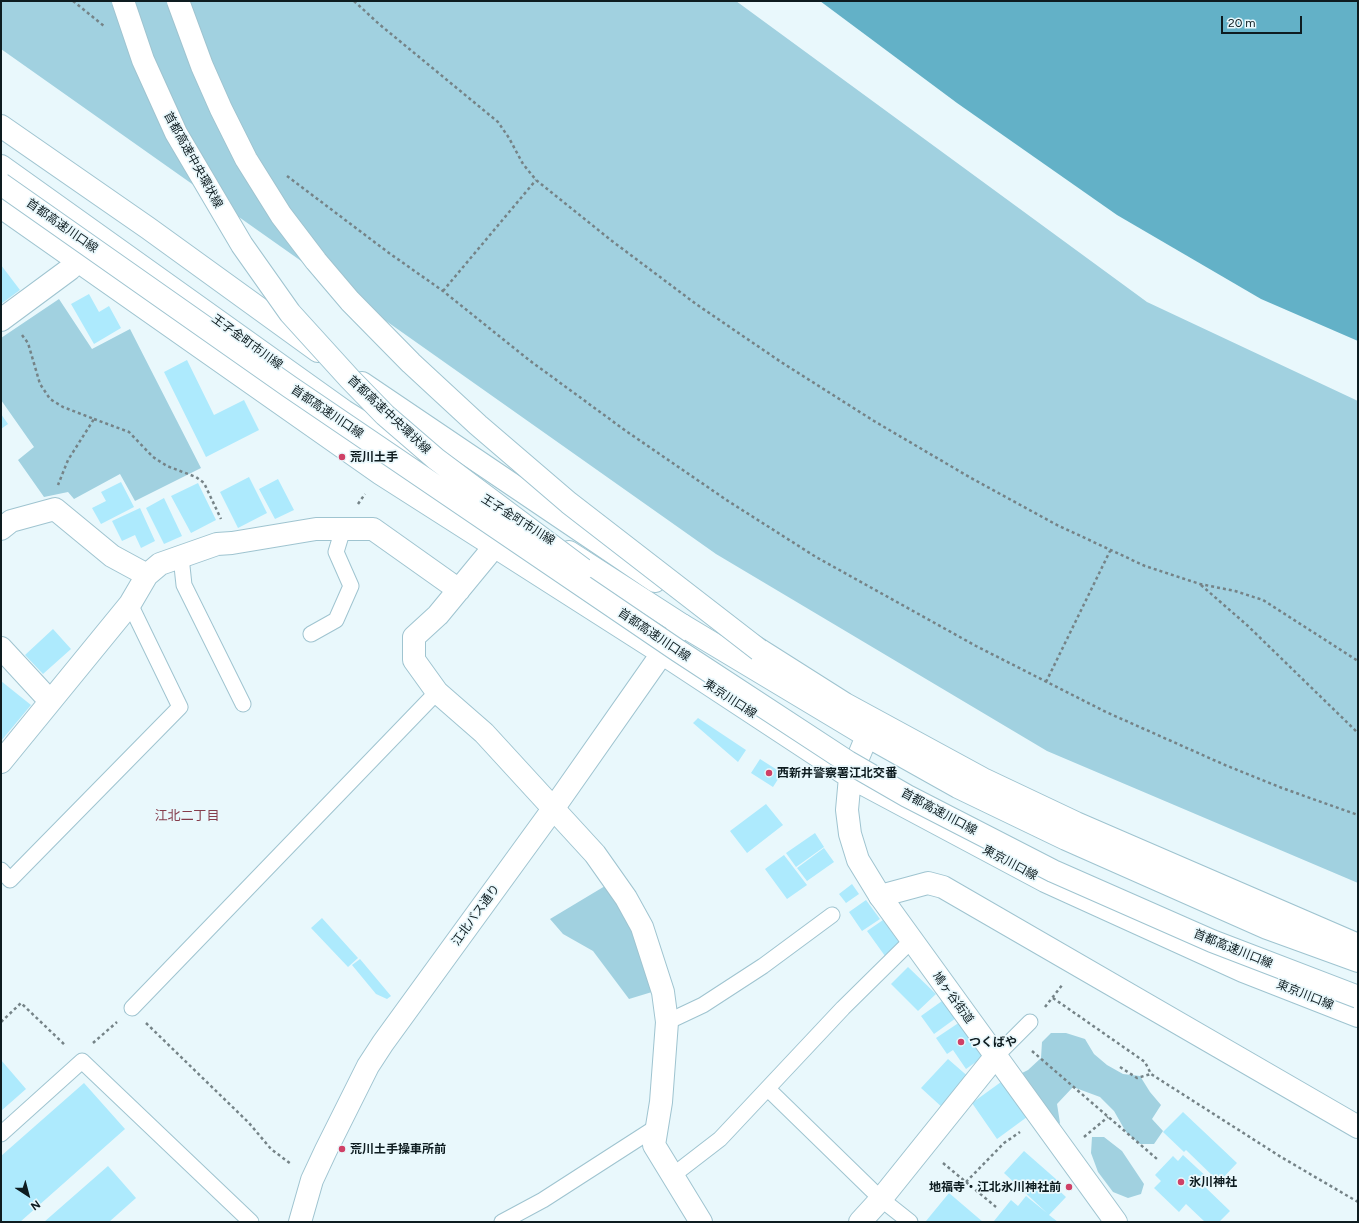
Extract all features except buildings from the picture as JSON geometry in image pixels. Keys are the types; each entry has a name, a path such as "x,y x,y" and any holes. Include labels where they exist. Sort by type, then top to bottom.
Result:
{"main road":[{"name":"首都高速中央環状線","path":"123,1 143,60 155,89 176,133 203,182 264,278 319,346 385,415 436,459 782,720"},
{"path":"178,1 202,66 221,109 246,159 281,215 316,261 350,301 422,373 478,425 569,503 759,650"},
{"path":"1,126 148,228 383,398 759,650 845,704 983,778 1076,823 1358,945"},
{"name":"王子金町市川線","path":"1,166 344,412 682,625"},
{"name":"首都高速川口線","path":"1,184 296,391 782,720 848,762 907,796 1053,871 1212,941 1358,997"},
{"path":"1,207 381,474 663,654"},
{"path":"5,317 70,269 84,226"},
{"path":"1,529 11,521 55,510 112,556 146,575"},
{"path":"1,762 130,604 146,575 160,564 216,544 232,543 316,529 373,529 460,590"},
{"path":"494,547 438,615 414,637 414,660 437,692 484,732 595,854 626,898 642,927 663,992 667,1022 658,1126 654,1146 700,1222"},
{"path":"682,625 867,736 958,787 1066,839 1268,928 1358,961"},
{"name":"江北バス通り","path":"300,1222 312,1180 368,1066 383,1043 553,809 682,625"},
{"path":"1,648 50,701"},
{"name":"東京川口線","path":"663,654 850,777 1045,881 1243,971 1358,1016"},
{"name":"鳩ヶ谷街道","path":"867,736 850,777 847,810 850,834 858,860 880,896 995,1057 1116,1222"},
{"path":"880,896 928,882 944,887 1358,1127"},
{"path":"860,1222 881,1200 995,1057"}],"lane":[{"path":"310,634 336,620 351,586 336,552 343,529"},
{"path":"182,557 184,585 243,704"},
{"path":"1,870 10,880 180,707 130,604"},
{"path":"132,1008 437,692"},
{"path":"667,1022 702,1005 763,966 832,915"},
{"path":"672,1176 720,1139 843,1008 912,940"},
{"path":"995,1057 1030,1022"},
{"path":"1,1134 82,1061 251,1222"},
{"path":"768,1089 881,1200 910,1222"},
{"path":"502,1222 544,1200 658,1126"}],"path":[{"path":"73,1 110,31"},
{"path":"354,1 379,24 498,122 509,138 523,164 536,180 612,241 696,304 825,391 971,478 1110,551 1145,566 1200,584 1235,591 1263,600 1358,660"},
{"path":"284,173 389,253 443,291 529,360 644,444 728,501 816,557 908,610 1106,712 1218,762 1282,788 1358,816"},
{"path":"443,291 536,180"},
{"path":"5,317 28,343 40,384 50,399 63,407 129,432 153,457 167,466 196,477 204,483 232,543"},
{"path":"55,510 59,481 68,460 94,419"},
{"path":"1046,682 1110,551"},
{"path":"1200,584 1248,626 1358,733"},
{"path":"1030,1022 1053,998 1076,964"},
{"path":"1053,998 1145,1062 1151,1074 1281,1157 1358,1202"},
{"path":"1,1022 21,1003 82,1061 86,1049 132,1008 162,1040 249,1123 271,1149 312,1180"},
{"path":"1028,1048 1157,1159"},
{"path":"1120,1067 1137,1078 1151,1074"},
{"path":"1082,1139 1108,1117"},
{"path":"966,1182 1004,1143 1025,1128"},
{"path":"940,1160 996,1208"}],"shaded area":[{"path":"1,1 736,1 1147,302 1358,401 1358,883 1047,751 716,554 1,49"},
{"path":"820,1 1358,1 1358,341 1261,299 1117,215 957,103"},
{"path":"59,299 92,349 130,329 201,468 135,501 120,474 74,499 68,492 44,497 18,460 34,447 1,400 1,338"},
{"path":"605,886 630,924 652,992 629,999 593,951 563,934 550,919"},
{"path":"1051,1033 1066,1033 1085,1039 1094,1054 1107,1065 1123,1074 1140,1076 1150,1092 1161,1105 1152,1119 1163,1131 1154,1144 1140,1144 1126,1132 1114,1111 1100,1097 1073,1087 1057,1104 1060,1123 1056,1128 1018,1075 1028,1070 1041,1058 1042,1042"},
{"path":"1092,1137 1104,1137 1122,1151 1144,1184 1141,1194 1128,1198 1113,1192 1098,1172 1091,1153"}],"place":[{"name":"荒川土手","path":"342,457"},
{"name":"西新井警察署江北交番","path":"769,773"},
{"name":"つくばや","path":"961,1042"},
{"name":"荒川土手操車所前","path":"342,1149"},
{"name":"氷川神社","path":"1181,1182"},
{"name":"地福寺・江北氷川神社前","path":"1069,1187"}],"district":[{"name":"江北二丁目","path":"187,816"}]}
